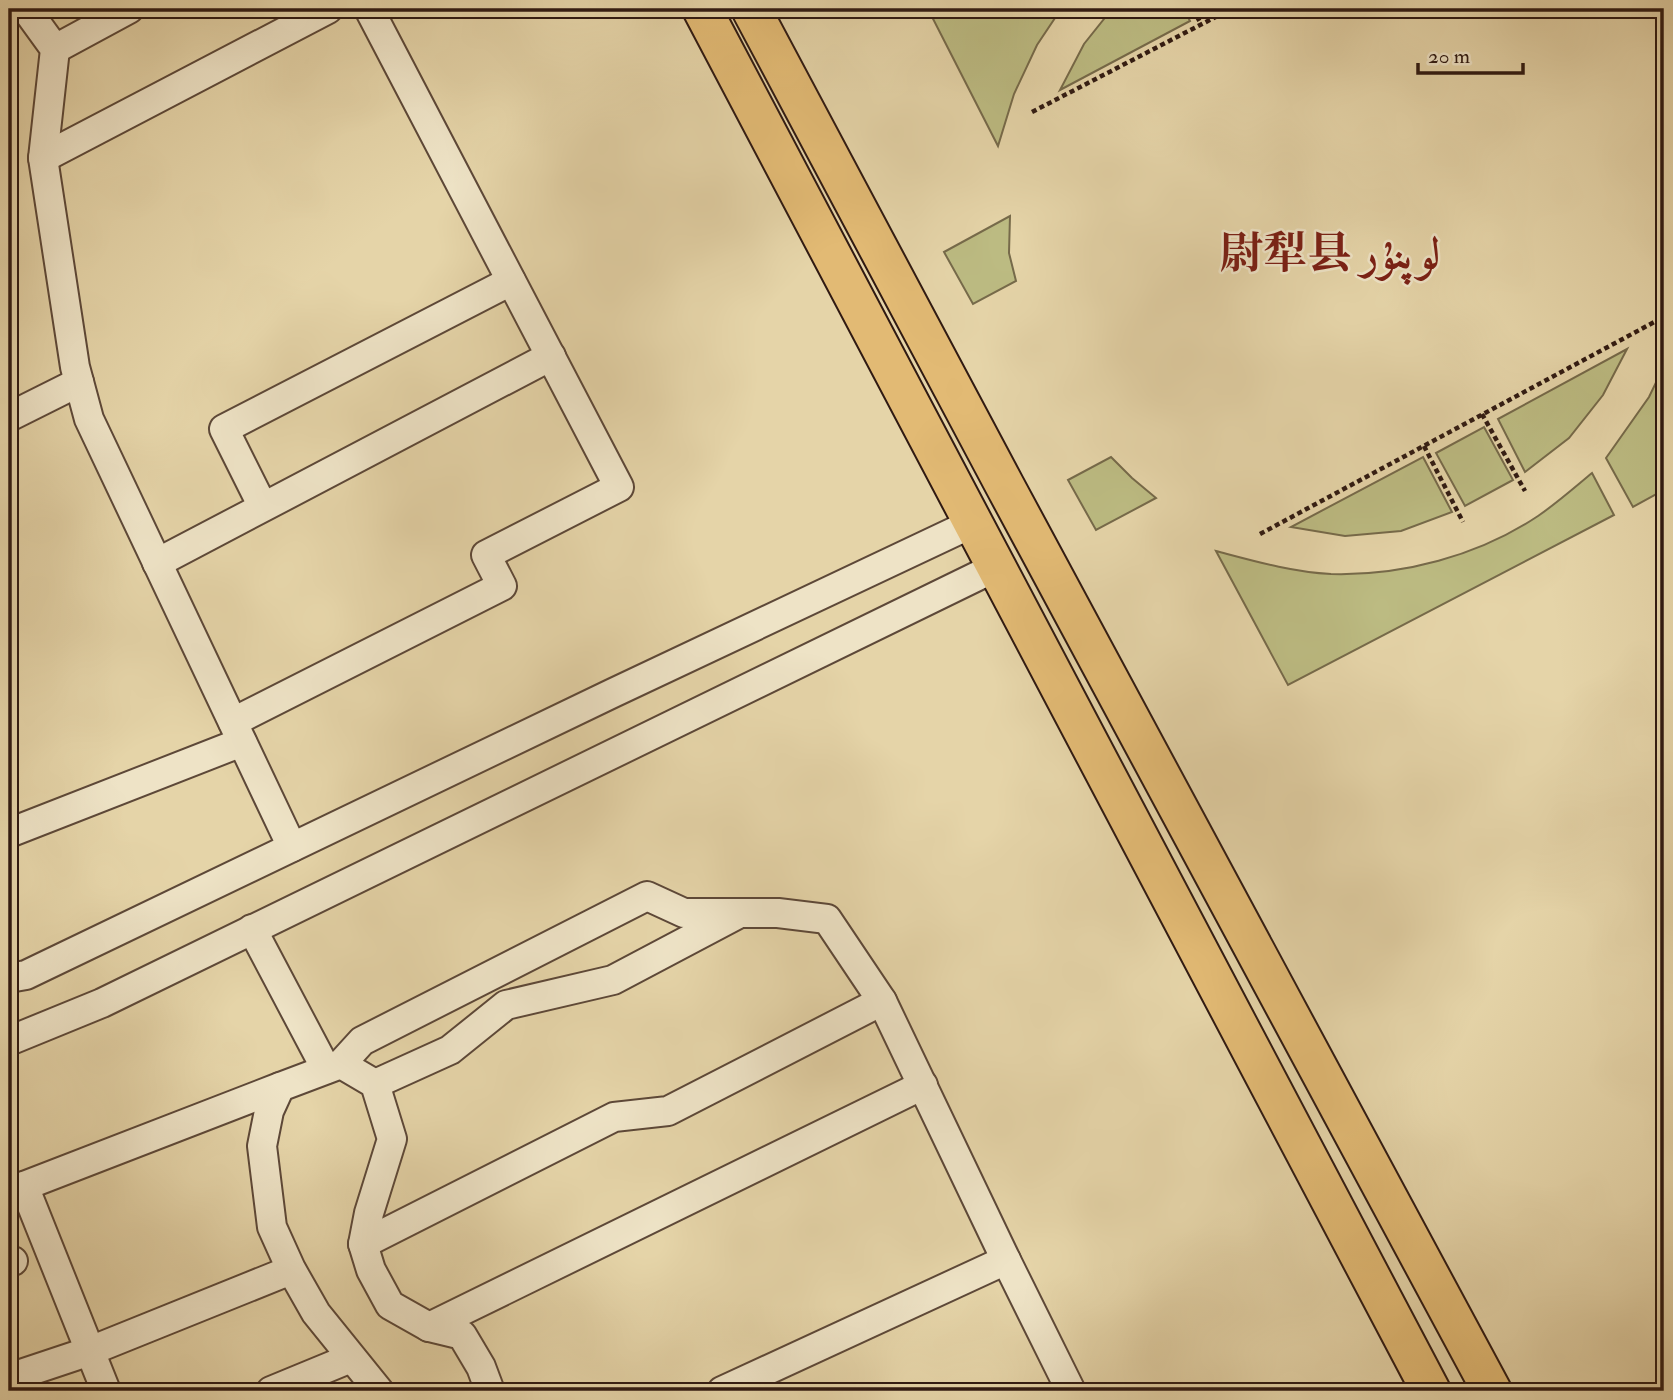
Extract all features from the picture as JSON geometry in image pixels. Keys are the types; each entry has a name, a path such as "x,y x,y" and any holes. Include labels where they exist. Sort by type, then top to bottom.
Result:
{"highway":[{"path":"702,9 1431,1391"},
{"path":"751,9 1492,1391"}],"street":[{"path":"26,9 55,48 43,158 75,367 89,419 292,847"},
{"path":"55,48 129,9"},
{"path":"43,158 328,9"},
{"path":"9,833 237,732 502,586 486,555 619,487 369,9"},
{"path":"260,500 224,429 511,281"},
{"path":"158,564 551,356"},
{"path":"9,417 79,382"},
{"path":"9,978 26,975 973,523"},
{"path":"9,1041 102,1003 996,567"},
{"path":"106,1391 16,1188 333,1066 362,1041 647,896 684,913 778,913 827,919 882,1001 1071,1391"},
{"path":"252,929 333,1066 376,1084 450,1050 506,1004 612,980 741,913"},
{"path":"363,1244 614,1117 668,1111 882,1001"},
{"path":"376,1084 392,1139 369,1213 363,1244 370,1270 390,1305 429,1328 462,1335 481,1367 490,1391"},
{"path":"429,1328 923,1085"},
{"path":"280,1087 269,1111 262,1146 272,1227 291,1270 316,1313 379,1391"},
{"path":"722,1391 1006,1260"},
{"path":"9,1378 90,1351 291,1270"},
{"path":"271,1391 351,1358"}],"path":[{"path":"1193,9 1201,24"},
{"path":"1032,112 1231,9"},
{"path":"1260,534 1658,320"},
{"path":"1482,414 1525,491"},
{"path":"1424,446 1463,523"}],"shaded area":[{"path":"928,9 1061,9 1037,45 1014,94 998,146"},
{"path":"1112,9 1184,9 1190,21 1060,90 1084,44"},
{"path":"1010,216 1009,253 1016,281 973,304 944,252"},
{"path":"1627,349 1603,395 1569,438 1525,472 1498,419"},
{"path":"1664,366 1664,490 1633,507 1606,458 1649,397"},
{"path":"1484,427 1513,480 1465,506 1436,453"},
{"path":"1111,457 1156,498 1096,530 1068,480"},
{"path":"1423,457 1452,512 1401,531 1345,536 1291,527"},
{"path":"1592,473 1614,515 1288,685 1216,551 1273,566 1316,573 1358,574 1412,567 1465,552 1515,530 1545,511"}],"district":[{"name":"尉犁县 لوپنۇر","path":"1330,253"}]}
